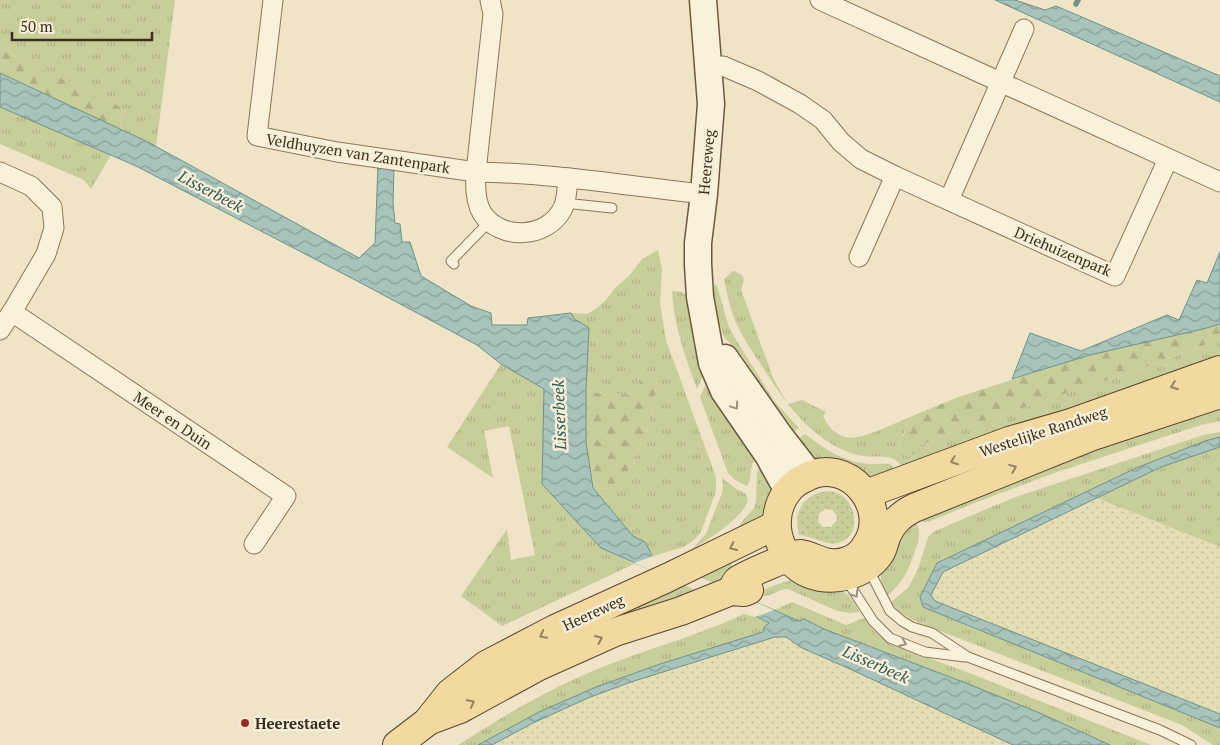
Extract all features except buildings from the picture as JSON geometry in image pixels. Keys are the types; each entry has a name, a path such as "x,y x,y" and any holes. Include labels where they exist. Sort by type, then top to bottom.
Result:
{"main road":[{"name":"Heereweg","path":"706,0 711,104 698,243 700,297 712,364 724,390 768,455 788,491"},
{"name":"Heereweg","path":"705,323 741,382 785,444 810,475"},
{"name":"Westelijke Randweg","path":"866,494 1009,441 1071,424 1220,370"},
{"name":"Westelijke Randweg","path":"858,564 872,562 881,551 892,526 905,512 1090,437 1220,394"},
{"path":"828,472 845,476 860,487 872,506 874,520 870,540 858,564 831,578 818,576 794,563 780,542 776,525 779,507 788,491 810,475 828,472"},
{"name":"Heereweg","path":"397,745 426,722 450,693 486,665 554,629 675,574 776,525"},
{"name":"Heereweg","path":"426,722 460,709 539,666 615,632 722,595 744,592 794,563"}],"street":[{"name":"Veldhuyzen van Zantenpark","path":"273,0 257,136 337,152 476,172 504,172 568,178 704,194"},
{"path":"490,0 493,14 475,188 482,212 490,222 509,232 528,233 544,227 556,218 563,207 568,178"},
{"path":"820,0 1220,182"},
{"path":"949,200 1024,30"},
{"name":"Driehuizenpark","path":"708,66 723,66 758,81 800,104 823,120 841,142 861,159 1115,276 1168,159"},
{"path":"0,172 31,186 52,207 54,228 46,254 0,330"},
{"path":"859,257 895,176"},
{"name":"Meer en Duin","path":"12,312 286,496 254,544"}],"lane":[{"path":"564,203 612,208"},
{"path":"454,264 451,261 490,222"},
{"path":"858,564 873,622 890,638 926,652 968,657"},
{"path":"858,564 890,611 902,622 932,633 968,657 1160,730 1191,745"}],"shaded area":[{"path":"1097,498 1220,547 1220,714 935,601 931,595 943,572"},
{"path":"775,637 786,637 802,648 1013,745 492,745 533,723 588,698 631,682"}],"green space":[{"path":"0,0 175,0 156,147 120,129 123,108 0,49"},
{"path":"0,49 123,108 120,129 0,73"},
{"path":"0,107 111,155 91,189 84,180 0,144"},
{"path":"658,250 662,269 660,303 666,340 716,477 716,491 701,532 694,540 684,547 653,556 645,542 633,536 593,488 609,489 634,463 646,431 658,376 637,394 606,395 586,390 589,328 575,320 571,313 587,314 597,308 629,276 642,259"},
{"path":"734,271 743,277 744,282 741,290 774,380 787,402 740,332 724,279"},
{"path":"715,285 717,285 729,327 736,340 775,402 799,428 788,437 772,415 761,385 743,357 724,337 715,310 712,293"},
{"path":"672,291 682,292 688,297 697,346 706,368 697,389 684,353"},
{"path":"1220,324 1220,339 1135,371 975,423 918,446 917,451 909,457 906,456 903,440 912,416 961,396 1090,355"},
{"path":"1220,339 1220,359 904,469 891,458 860,456 841,449 816,433 788,404 802,400 826,412 823,416 832,429 841,436 852,438 878,431 912,416 903,435 917,446 975,423 1135,371"},
{"path":"501,364 544,389 542,484 601,548 634,564 502,626 461,596 507,529 511,560 535,555 509,426 484,431 493,478 447,447"},
{"path":"644,372 658,376 646,431 634,463 609,489 593,488 586,442 586,390 606,395 636,394"},
{"path":"710,375 755,460 747,486 735,480 728,473 700,397"},
{"path":"1220,406 1220,421 1201,425 1060,471 928,522 923,522 920,513 1008,476"},
{"path":"1220,432 1220,437 1136,468 937,563 920,597 923,607 1220,728 1220,745 1213,745 1182,725 917,622 898,612 891,602 908,588 918,569 928,537 935,531 1013,498 1203,435"},
{"path":"805,434 838,456 865,464 890,464 896,471 871,478 813,461 792,443"},
{"path":"1220,447 1220,547 1097,498 1161,467"},
{"path":"765,462 774,484 768,516 740,529 740,524 754,508 757,473 759,467"},
{"path":"722,478 746,494 747,504 729,524 691,550 706,534 722,493"},
{"path":"827,491 837,493 843,496 849,503 854,517 854,524 850,536 845,540 833,544 799,535 797,519 799,512 806,500","holes":["825,509 832,510 837,516 836,521 831,527 823,527 818,522 819,514"]},
{"path":"913,516 919,529 917,544 905,575 888,595 881,581 881,568"},
{"path":"728,556 736,574 685,596 606,621"},
{"path":"792,580 838,589 850,597 860,612 837,611 788,589 762,596 760,591"},
{"path":"792,602 846,625 864,618 874,631 890,644 967,672 1151,745 1110,745 1042,714 971,685 824,629 804,619 799,621 774,610"},
{"path":"744,614 769,623 764,627 763,632 660,664 596,687 539,712 478,745 458,745 516,709 577,678"}],"water":[{"path":"995,0 1015,0 1045,10 1056,6 1220,76 1220,102"},
{"name":"Lisserbeek","path":"0,73 148,142 359,258 375,243 378,165 394,167 393,203 395,223 400,224 402,242 410,242 421,276 471,306 491,313 492,325 527,325 528,318 571,313 575,320 589,328 586,442 593,488 633,536 645,542 653,557 799,621 804,619 824,629 971,685 1042,714 1110,745 1013,745 802,648 786,637 775,637 631,682 588,698 533,723 492,745 478,745 539,712 596,687 660,664 763,632 764,627 769,623 601,548 542,484 544,389 501,364 477,345 136,166 0,107"},
{"path":"1220,252 1220,324 1090,355 1012,379 1030,333 1081,351 1167,315 1179,320 1197,280 1207,283"},
{"path":"1220,437 1220,447 1161,467 943,572 931,595 935,601 1220,714 1220,728 923,607 920,597 937,563 1136,468"}],"pier":[{"path":"653,556 774,610 755,617 634,563"}],"waterway":[{"path":"1076,4 1078,0"}],"place":[{"name":"Heerestaete","path":"245,723"}]}
